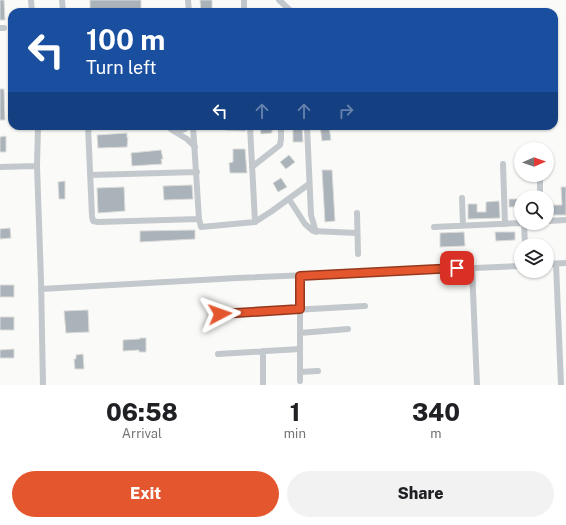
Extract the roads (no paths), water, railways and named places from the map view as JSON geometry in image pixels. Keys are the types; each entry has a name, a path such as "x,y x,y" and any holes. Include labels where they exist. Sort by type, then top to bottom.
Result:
{"street":[{"path":"279,0 288,8"},
{"path":"38,130 37,166 43,385"},
{"path":"88,130 93,221 199,220"},
{"path":"172,130 187,139 195,147"},
{"path":"193,130 199,220 201,227 255,222 309,184"},
{"path":"250,130 255,222"},
{"path":"252,167 280,145 280,130"},
{"path":"307,130 311,215 316,232"},
{"path":"503,164 504,224"},
{"path":"0,167 37,166"},
{"path":"90,175 197,172"},
{"path":"462,198 463,226"},
{"path":"289,199 308,227 316,232 357,233"},
{"path":"357,213 358,254"},
{"path":"554,221 566,220"},
{"path":"434,227 514,223"},
{"path":"561,385 563,353 556,264 566,263"},
{"path":"41,289 514,266"},
{"path":"472,268 477,385"},
{"path":"300,276 300,381"},
{"path":"220,314 365,306"},
{"path":"300,333 348,329"},
{"path":"218,354 300,348"},
{"path":"263,384 264,351"},
{"path":"300,372 318,371"}]}
